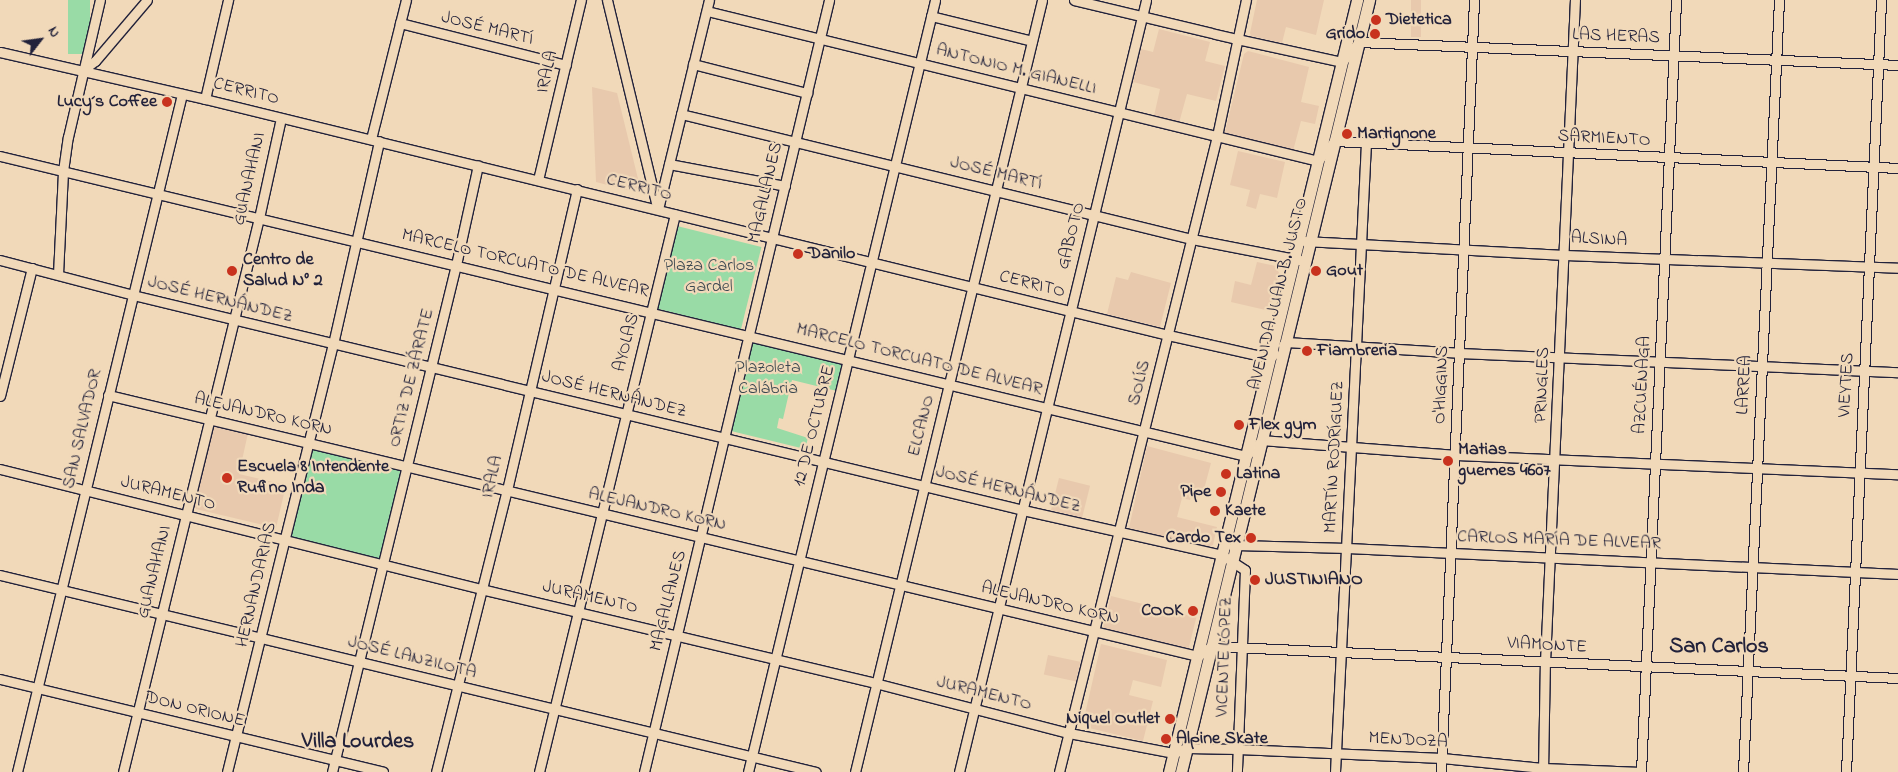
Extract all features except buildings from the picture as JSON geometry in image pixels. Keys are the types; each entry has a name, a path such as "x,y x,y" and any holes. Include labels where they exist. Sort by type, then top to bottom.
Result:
{"main road":[{"name":"AVENIDA JUAN B. JUSTO","path":"1181,772 1286,342 1318,161 1357,0"},
{"name":"AVENIDA JUAN B. JUSTO","path":"1304,241 1334,141 1369,0"},
{"name":"AVENIDA JUAN B. JUSTO","path":"1169,772 1270,358 1300,260"}],"street":[{"path":"58,274 63,171 83,70 100,0"},
{"path":"83,70 95,61 147,0"},
{"path":"205,99 228,0"},
{"name":"HERNANDARIAS","path":"227,772 262,638 357,241 375,140 406,0"},
{"name":"IRALA","path":"538,180 581,0"},
{"path":"607,0 658,209"},
{"path":"658,209 709,0"},
{"name":"MAGALLANES","path":"644,772 829,0"},
{"name":"12 DE OCTUBRE","path":"748,772 935,0"},
{"name":"ELCANO","path":"854,772 874,683 900,584 1042,0"},
{"path":"1074,0 1342,62 1358,42"},
{"name":"GABOTO","path":"959,772 1146,0"},
{"name":"SOLÍS","path":"1059,772 1096,632 1217,136 1246,0"},
{"name":"O'HIGGINS","path":"1441,772 1474,0"},
{"name":"PRINGLES","path":"1543,770 1545,662 1552,558 1575,0"},
{"name":"AZCUÉNAGA","path":"1641,772 1676,0"},
{"name":"LARREA","path":"1743,772 1778,0"},
{"name":"VIEYTES","path":"1846,772 1881,0"},
{"name":"ANTONIO M. GIANELLI","path":"707,11 1318,161"},
{"path":"931,16 1032,41"},
{"name":"JOSÉ MARTÍ","path":"400,23 566,66"},
{"name":"LAS HERAS","path":"1358,42 1898,65"},
{"name":"CERRITO","path":"0,52 205,99 1070,311 1270,358"},
{"path":"693,64 807,93"},
{"name":"SAN SALVADOR","path":"17,772 182,94"},
{"name":"JOSÉ MARTÍ","path":"681,114 1192,239 1300,260"},
{"name":"GUANAHANI","path":"123,772 259,218 281,118"},
{"path":"1318,161 1334,141"},
{"name":"SARMIENTO","path":"1334,141 1468,149 1898,168"},
{"name":"MARTÍN RODRÍGUEZ","path":"1336,772 1366,143"},
{"name":"MARCELO TORCUATO DE ALVEAR","path":"0,156 651,311 1246,456"},
{"path":"669,164 785,186"},
{"name":"ORTIZ DE ZÁRATE","path":"332,772 456,265 478,165"},
{"name":"IRALA","path":"436,772 507,490 577,189"},
{"name":"AYOLAS","path":"540,772 675,214"},
{"name":"ALSINA","path":"1304,241 1665,260 1898,268"},
{"name":"JOSÉ HERNÁNDEZ","path":"0,260 234,320 1120,534 1222,554"},
{"path":"0,396 3,367 32,268"},
{"path":"1270,358 1286,342 1459,353 1898,372"},
{"name":"ALEJANDRO KORN","path":"108,395 1198,656"},
{"path":"1246,456 1262,440 1455,455 1898,474"},
{"name":"JURAMENTO","path":"0,469 481,589 874,683 1069,733 1174,753"},
{"path":"1222,554 1236,545"},
{"name":"CARLOS MARÍA DE ALVEAR","path":"1236,545 1651,561 1855,570 1898,574"},
{"name":"VICENTE LÓPEZ","path":"1222,554 1245,570 1237,772"},
{"name":"JOSÉ LANZILOTA","path":"0,575 816,772"},
{"path":"1198,656 1212,646"},
{"name":"VIAMONTE","path":"1212,646 1898,678"},
{"name":"DON ORIONE","path":"0,679 383,772"},
{"name":"MENDOZA","path":"1174,753 1187,748 1238,749 1442,758 1543,770 1641,772"}],"shaded area":[{"path":"1257,0 1324,0 1316,35 1286,27 1282,43 1251,36"},
{"path":"1411,0 1421,0 1421,37 1411,37"},
{"path":"1159,29 1210,42 1205,61 1225,66 1216,101 1187,94 1179,123 1154,116 1160,89 1133,82 1141,49 1153,52"},
{"path":"1248,51 1309,67 1301,102 1319,106 1315,124 1301,121 1293,151 1226,134 1225,132 1244,54"},
{"path":"592,87 617,93 641,191 639,193 596,182"},
{"path":"1238,151 1285,162 1277,198 1260,194 1256,209 1246,206 1250,190 1230,185"},
{"path":"1257,262 1276,266 1279,273 1270,311 1231,302 1235,281 1251,285"},
{"path":"1131,272 1171,283 1160,327 1107,314 1116,277 1128,280"},
{"name":"Escuela 8 Intendente Rufino Inda","path":"213,425 248,433 239,474 286,485 276,528 196,509 194,504"},
{"path":"1147,446 1211,463 1203,493 1192,490 1190,500 1182,498 1177,517 1217,527 1213,545 1208,547 1129,528"},
{"path":"1059,478 1090,486 1082,518 1051,510"},
{"path":"1111,596 1196,617 1188,649 1103,628"},
{"path":"1101,644 1167,660 1161,687 1133,680 1129,695 1153,701 1143,741 1085,727 1083,723"},
{"path":"1048,655 1080,662 1076,681 1044,675"}],"green space":[{"path":"68,0 90,0 90,54 68,54"},
{"name":"Plaza Carlos Gardel","path":"677,226 761,247 741,330 656,308"},
{"name":"Plazoleta Calábria","path":"752,341 843,363 837,391 792,380 783,419 779,418 777,428 808,438 805,449 731,431"},
{"path":"309,443 407,466 385,563 287,540"}],"place":[{"name":"Dietetica","path":"1376,20"},
{"name":"Grido","path":"1375,34"},
{"name":"Lucy´s Coffee","path":"167,102"},
{"name":"Martignone","path":"1347,134"},
{"name":"Danilo","path":"798,254"},
{"name":"Centro de Salud N° 2","path":"232,271"},
{"name":"Gout","path":"1316,271"},
{"name":"Fiambreria","path":"1307,351"},
{"name":"Flex gym","path":"1239,425"},
{"name":"Matias guemes 4607","path":"1448,461"},
{"name":"Latina","path":"1226,474"},
{"name":"Escuela 8 Intendente Rufino Inda","path":"227,478"},
{"name":"Pipe","path":"1221,492"},
{"name":"Kaete","path":"1215,511"},
{"name":"Cardo Tex","path":"1251,538"},
{"name":"JUSTINIANO","path":"1255,580"},
{"name":"COOK","path":"1193,611"},
{"name":"Niquel Outlet","path":"1170,719"},
{"name":"Alpine Skate","path":"1166,739"}],"district":[{"name":"San Carlos","path":"1719,648"},
{"name":"Villa Lourdes","path":"358,743"}]}
